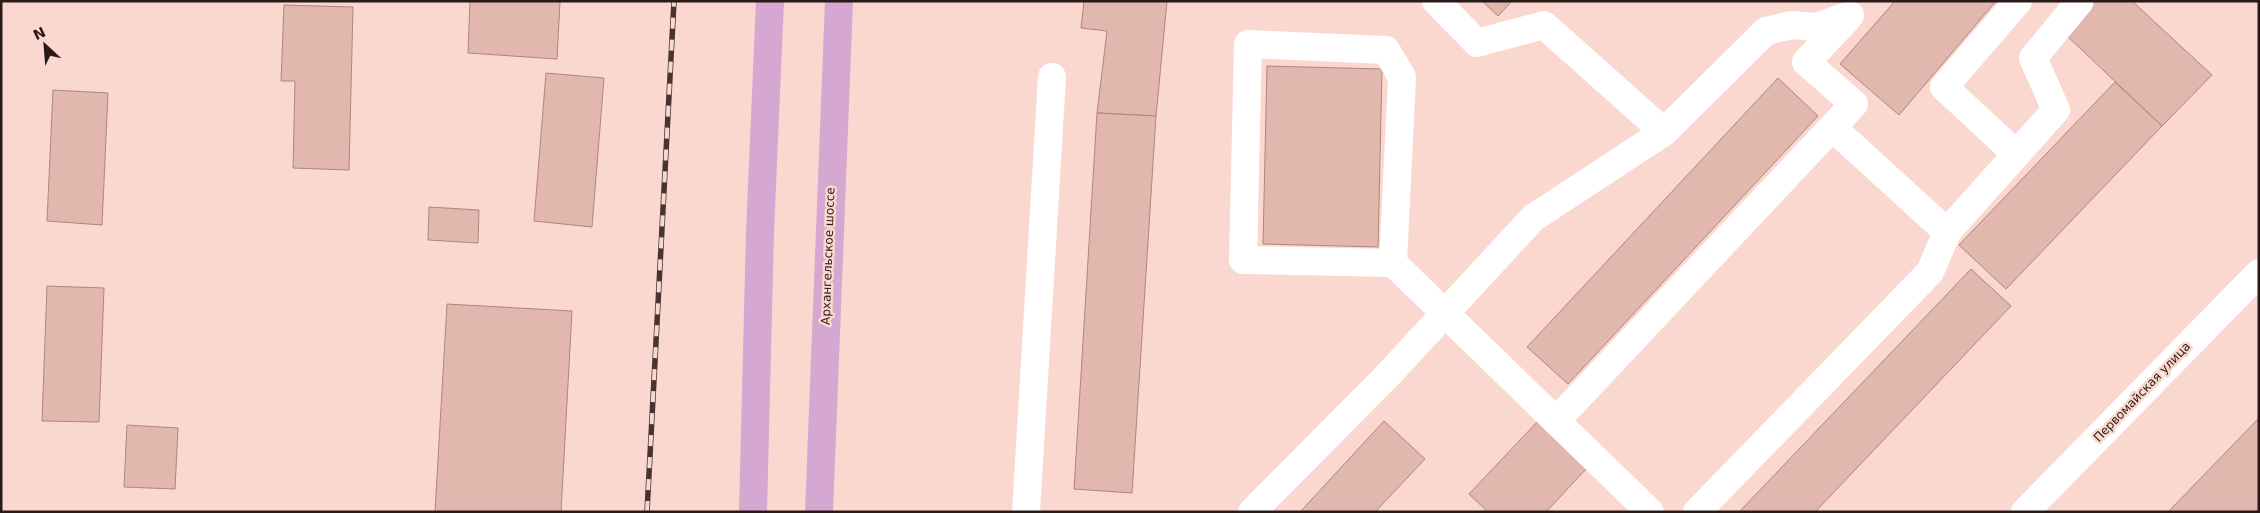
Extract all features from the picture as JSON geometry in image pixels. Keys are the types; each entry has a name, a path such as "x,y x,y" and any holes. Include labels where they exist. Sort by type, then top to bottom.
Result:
{"main road":[{"path":"754,512 760,232 770,1"},
{"name":"Архангельское шоссе","path":"819,512 839,1"}],"street":[{"path":"1436,1 1477,43 1544,25 1664,132"},
{"path":"2016,154 1944,87 2018,1"},
{"path":"1697,512 1930,272 1947,232 2056,110 2033,58 2080,1"},
{"path":"1252,512 1388,375 1533,218 1664,132 1766,31 1792,25 1817,28 1857,8"},
{"path":"1556,421 1854,104 1806,62 1857,8"},
{"path":"1392,263 1402,77 1386,50 1248,44 1243,260 1392,263 1650,512"},
{"path":"1026,512 1052,77"},
{"path":"1833,128 1947,232"},
{"name":"Первомайская улица","path":"2025,512 2259,273"}],"building":[{"path":"470,1 560,1 557,59 468,53"},
{"path":"1084,1 1167,1 1156,116 1097,113 1107,31 1081,28"},
{"path":"1482,1 1512,1 1498,16"},
{"path":"1895,1 1996,1 1899,115 1840,64"},
{"path":"2096,1 2132,1 2212,75 2162,126 2065,34"},
{"path":"284,5 353,7 349,170 293,168 295,81 281,81"},
{"path":"1267,66 1382,69 1378,247 1263,244"},
{"path":"546,73 604,78 592,227 534,221"},
{"path":"1778,78 1818,116 1568,384 1527,347"},
{"path":"2115,82 2162,126 2006,289 1959,245"},
{"path":"53,90 108,93 102,225 47,221"},
{"path":"1097,113 1156,116 1132,493 1074,489"},
{"path":"429,207 479,210 478,243 428,240"},
{"path":"1971,269 2011,306 1815,512 1739,512"},
{"path":"47,286 104,288 99,422 42,421"},
{"path":"447,304 572,311 561,512 435,512"},
{"path":"2259,418 2259,508 2256,512 2168,512"},
{"path":"1384,421 1425,459 1375,512 1300,512"},
{"path":"1538,421 1587,468 1546,512 1488,512 1469,494"},
{"path":"127,425 178,428 175,489 124,487"}],"railway":[{"path":"647,512 674,1"}]}
